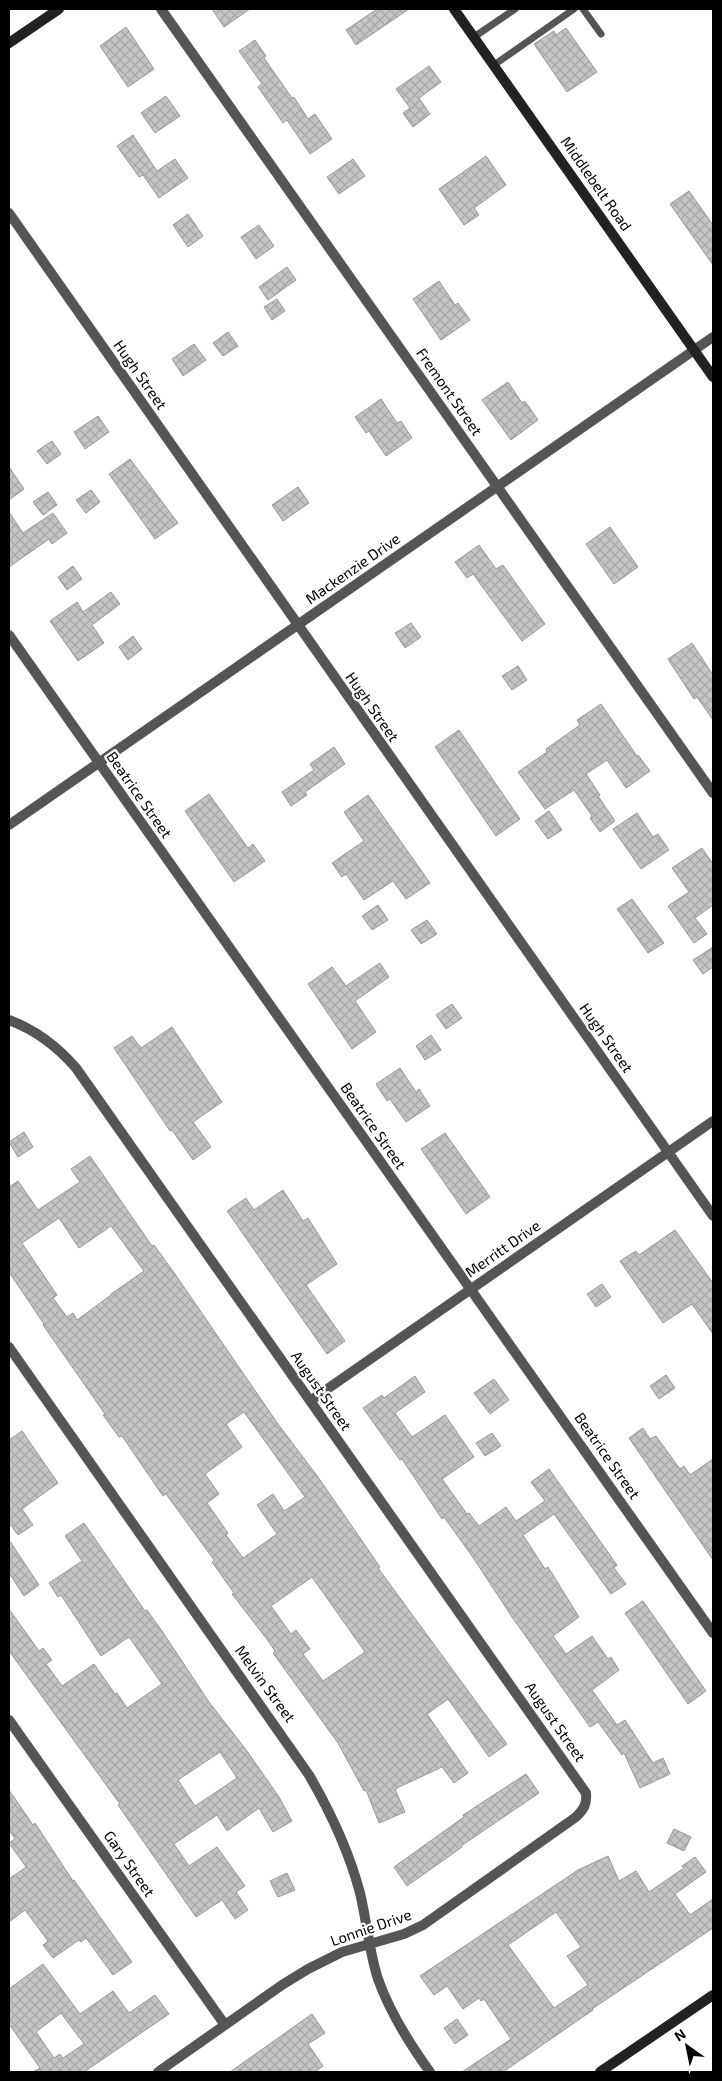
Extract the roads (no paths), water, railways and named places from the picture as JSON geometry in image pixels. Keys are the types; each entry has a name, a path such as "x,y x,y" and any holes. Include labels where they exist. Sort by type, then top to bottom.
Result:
{"main road":[{"path":"9,44 59,9"},
{"name":"Middlebelt Road","path":"454,9 713,377"},
{"path":"600,2072 713,1995"}],"street":[{"name":"Fremont Street","path":"162,9 713,793"},
{"name":"Hugh Street","path":"9,213 297,626 713,1216"},
{"name":"Mackenzie Drive","path":"9,825 713,337"},
{"name":"Beatrice Street","path":"9,635 713,1633"},
{"name":"August Street","path":"9,1020 34,1031 47,1040 76,1068 581,1784 586,1793 587,1801"},
{"name":"Merritt Drive","path":"310,1401 713,1121"},
{"name":"Melvin Street","path":"9,1347 309,1775 330,1812 347,1852 360,1893 374,1966 386,2000 400,2028 430,2072"},
{"name":"Gary Street","path":"9,1720 225,2025"},
{"name":"Lonnie Drive","path":"158,2072 282,1985 308,1969 342,1952 404,1934 423,1925 576,1817 587,1801"}],"lane":[{"path":"474,37 515,9"},
{"path":"494,65 574,9"},
{"path":"584,9 601,34"}]}
